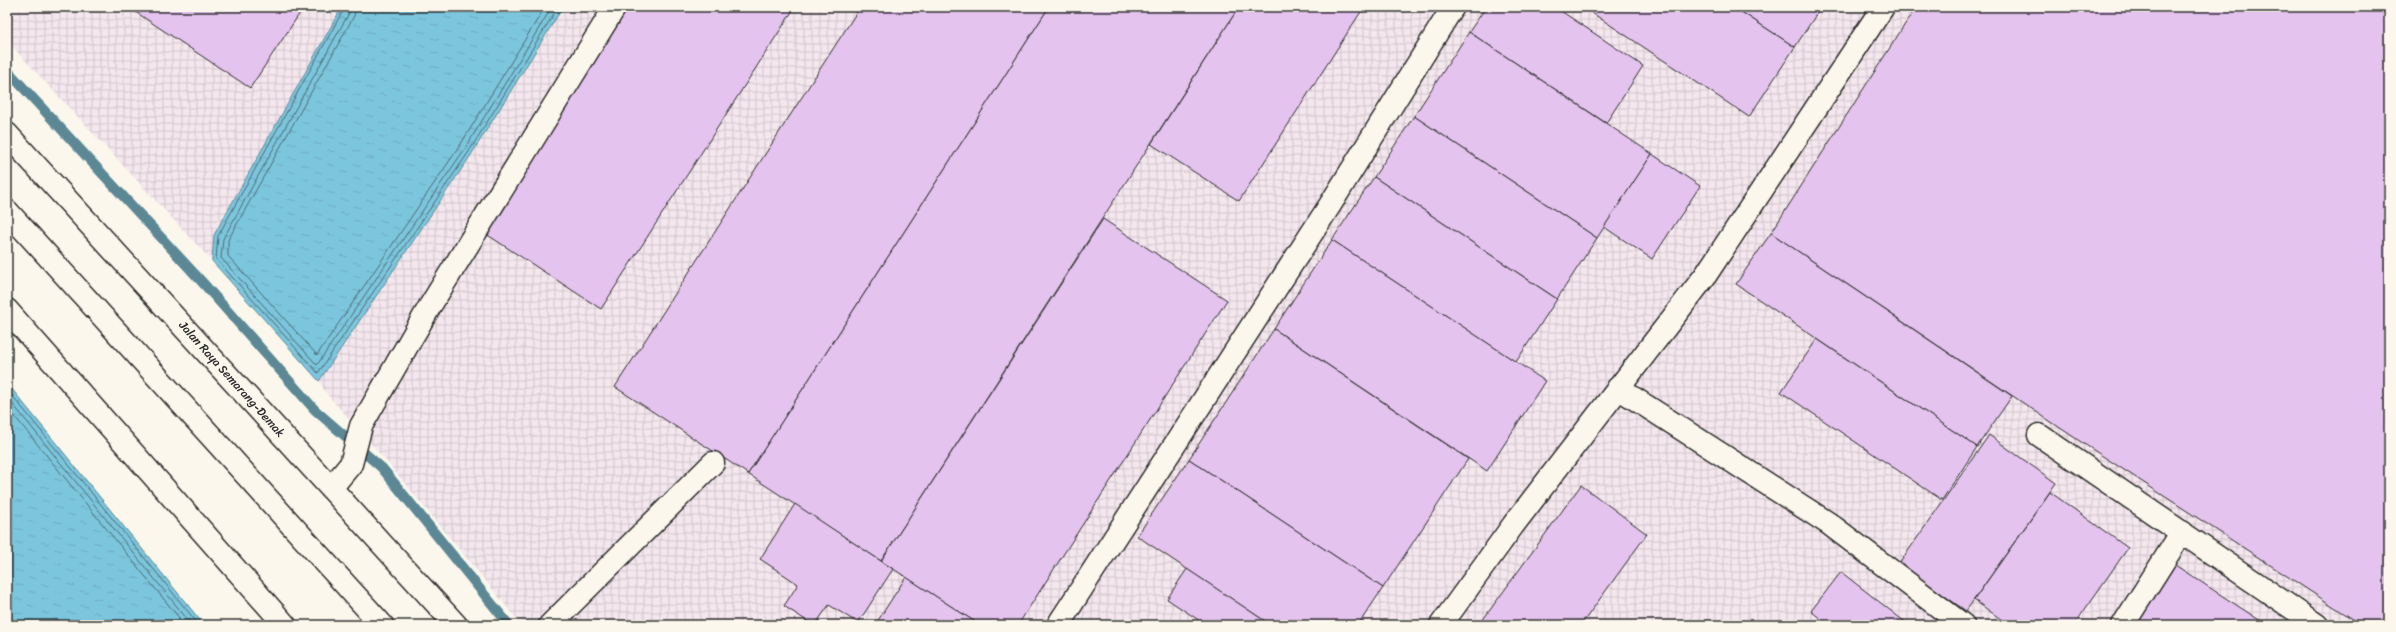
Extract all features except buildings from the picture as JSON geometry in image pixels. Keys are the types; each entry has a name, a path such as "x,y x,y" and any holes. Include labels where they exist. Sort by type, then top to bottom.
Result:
{"main road":[{"path":"331,488 351,464 361,426 430,306 615,7"},
{"path":"1058,625 1330,205 1453,7"},
{"path":"1441,625 1514,524 1705,276 1884,7"},
{"name":"Jalan Raya Semarang-Demak","path":"7,134 456,625"},
{"path":"7,211 382,625"},
{"path":"7,310 285,625"},
{"path":"1618,388 1828,523 1963,625"},
{"path":"2039,435 2317,625"},
{"path":"553,622 713,463"},
{"path":"2123,625 2182,532"}],"shaded area":[{"path":"7,7 342,7 214,235 212,261 7,41"},
{"path":"563,7 2389,7 2389,625 522,625 388,463 326,393 319,381 471,155"}],"water":[{"path":"342,7 563,7 471,155 319,381 212,261 214,235"},
{"path":"7,383 204,625 7,625"}],"waterway":[{"path":"7,70 203,283 315,410 382,468 509,625"}]}
